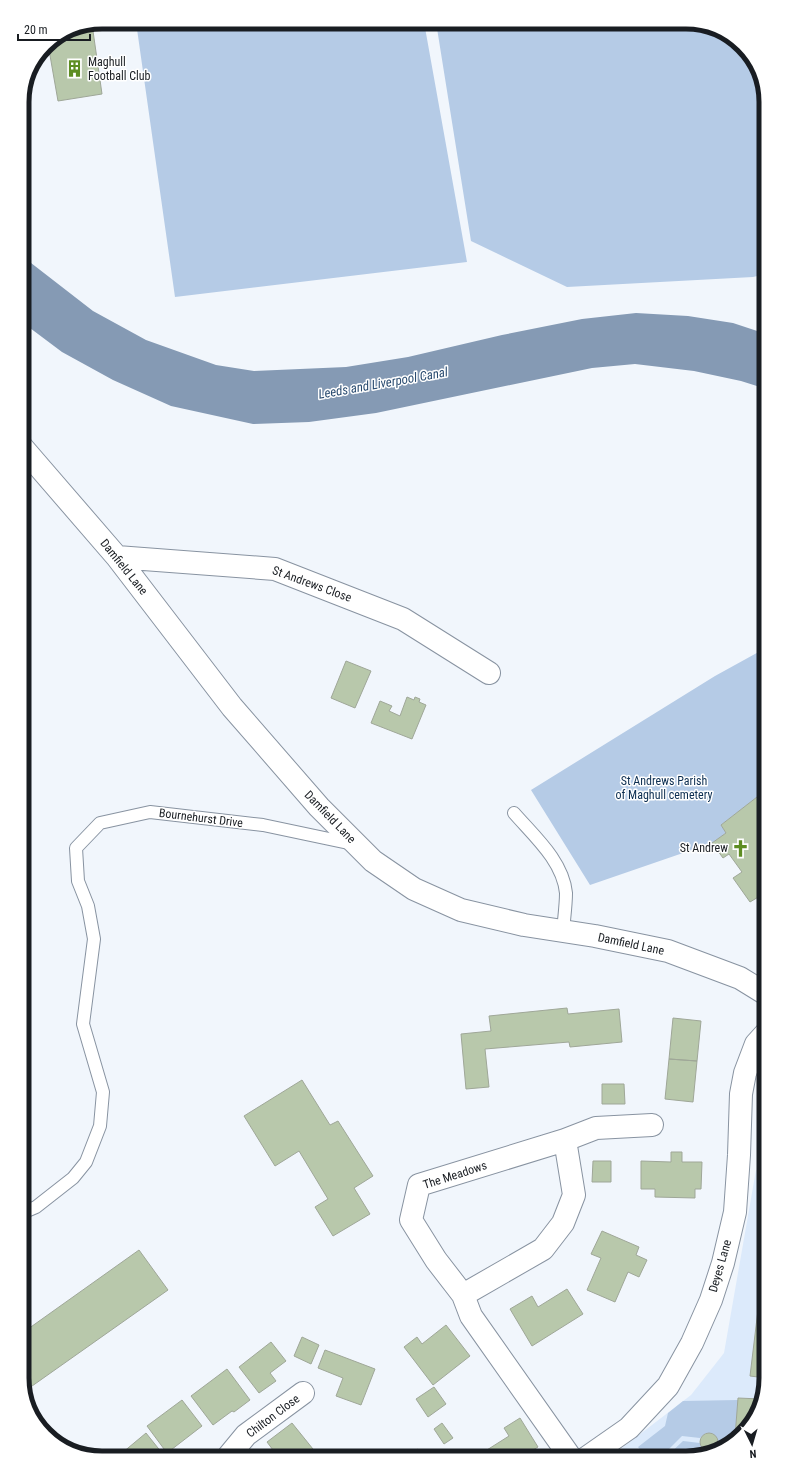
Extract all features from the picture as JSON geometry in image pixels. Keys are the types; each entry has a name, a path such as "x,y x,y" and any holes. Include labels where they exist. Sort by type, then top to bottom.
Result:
{"street":[{"name":"Damfield Lane","path":"29,455 117,556 232,707 319,807 373,861 414,889 461,910 524,925 668,951 740,978 759,990"},
{"name":"St Andrews Close","path":"117,556 275,569 403,619 488,673"},
{"name":"Deyes Lane","path":"596,1451 629,1428 668,1386 692,1343 711,1300 723,1263 735,1212 741,1094 746,1073 756,1044 759,1041"},
{"name":"The Meadows","path":"566,1451 471,1316 463,1295 436,1260 412,1220 419,1185 565,1140 596,1128 652,1125"},
{"path":"463,1295 543,1250 563,1223 574,1195 565,1140"},
{"name":"Chilton Close","path":"233,1451 246,1435 303,1393"}],"lane":[{"name":"Bournehurst Drive","path":"29,1210 36,1207 74,1178 86,1162 100,1126 103,1092 84,1024 94,939 88,906 78,881 76,848 100,822 150,812 263,825 357,845"},
{"path":"514,813 553,858 562,876 566,894 563,931"}],"shaded area":[{"path":"756,1170 759,1170 759,1378 757,1397 747,1419 742,1424 732,1424 732,1434 705,1449 691,1451 618,1451 691,1395 724,1353"}],"green space":[{"path":"137,29 425,29 467,262 175,297"},
{"path":"437,29 691,29 709,33 727,41 744,58 755,79 759,97 759,276 567,287 471,241"},
{"name":"St Andrews Parish of Maghull cemetery","path":"759,652 759,795 721,825 726,833 712,843 590,885 531,790 715,676"},
{"path":"738,1400 736,1424 732,1424 732,1434 722,1441 717,1444 717,1439 713,1434 706,1433 700,1438 682,1436 667,1451 641,1451 638,1447 665,1426 668,1413 683,1401"},
{"path":"683,1441 700,1443 704,1449 672,1451"}],"water":[{"name":"Leeds and Liverpool Canal","path":"29,261 93,311 146,340 216,365 254,371 346,367 408,357 502,335 582,319 636,313 688,316 733,323 759,332 759,387 741,381 694,371 635,364 592,368 376,413 309,422 253,424 171,406 113,380 62,352 29,327"}],"building":[{"name":"Maghull Football Club","path":"93,29 102,94 58,101 49,51 65,39"},
{"path":"346,661 371,671 355,708 331,698"},
{"path":"407,697 414,700 415,697 420,699 419,702 426,705 412,739 371,723 380,701 392,706 389,711 400,716"},
{"name":"St Andrew","path":"759,795 759,897 750,902 733,878 742,872 729,854 723,858 712,843 726,833 721,825"},
{"path":"567,1008 568,1014 619,1009 622,1042 570,1047 569,1042 485,1049 489,1087 466,1089 461,1034 491,1031 489,1016"},
{"path":"673,1018 701,1021 697,1061 669,1059"},
{"path":"669,1059 697,1061 693,1102 665,1099"},
{"path":"302,1080 330,1125 338,1121 373,1176 354,1188 370,1214 333,1236 315,1207 328,1199 299,1151 275,1166 244,1116"},
{"path":"602,1084 624,1084 625,1104 602,1104"},
{"path":"671,1152 682,1152 682,1162 702,1162 701,1189 695,1189 695,1198 655,1197 655,1189 641,1189 641,1161 671,1162"},
{"path":"593,1161 611,1161 611,1182 592,1182"},
{"path":"602,1231 639,1247 636,1255 647,1260 639,1277 628,1272 615,1302 587,1290 601,1258 591,1254"},
{"path":"139,1250 168,1290 30,1388 29,1328"},
{"path":"567,1289 583,1314 532,1346 510,1309 532,1296 538,1307"},
{"path":"759,1302 759,1377 750,1376"},
{"path":"446,1325 470,1356 433,1385 404,1347 417,1337 422,1344"},
{"path":"302,1337 319,1345 311,1364 294,1356"},
{"path":"271,1342 286,1361 270,1373 276,1381 259,1393 239,1367"},
{"path":"325,1350 375,1369 361,1405 336,1396 343,1378 318,1368"},
{"path":"227,1369 250,1400 213,1425 191,1396"},
{"path":"434,1387 446,1404 428,1417 416,1399"},
{"path":"738,1398 756,1399 747,1419 742,1424 736,1424"},
{"path":"182,1400 202,1426 170,1451 166,1451 147,1426"},
{"path":"520,1418 538,1447 531,1451 485,1451 509,1436 504,1428"},
{"path":"292,1423 315,1451 274,1451 267,1442"},
{"path":"442,1423 453,1438 444,1444 434,1429"},
{"path":"146,1433 160,1451 124,1451"},
{"path":"709,1433 717,1439 718,1443 705,1449 700,1442 703,1436"}],"place":[{"name":"Maghull Football Club","path":"75,69"},
{"name":"St Andrew","path":"741,848"}]}
